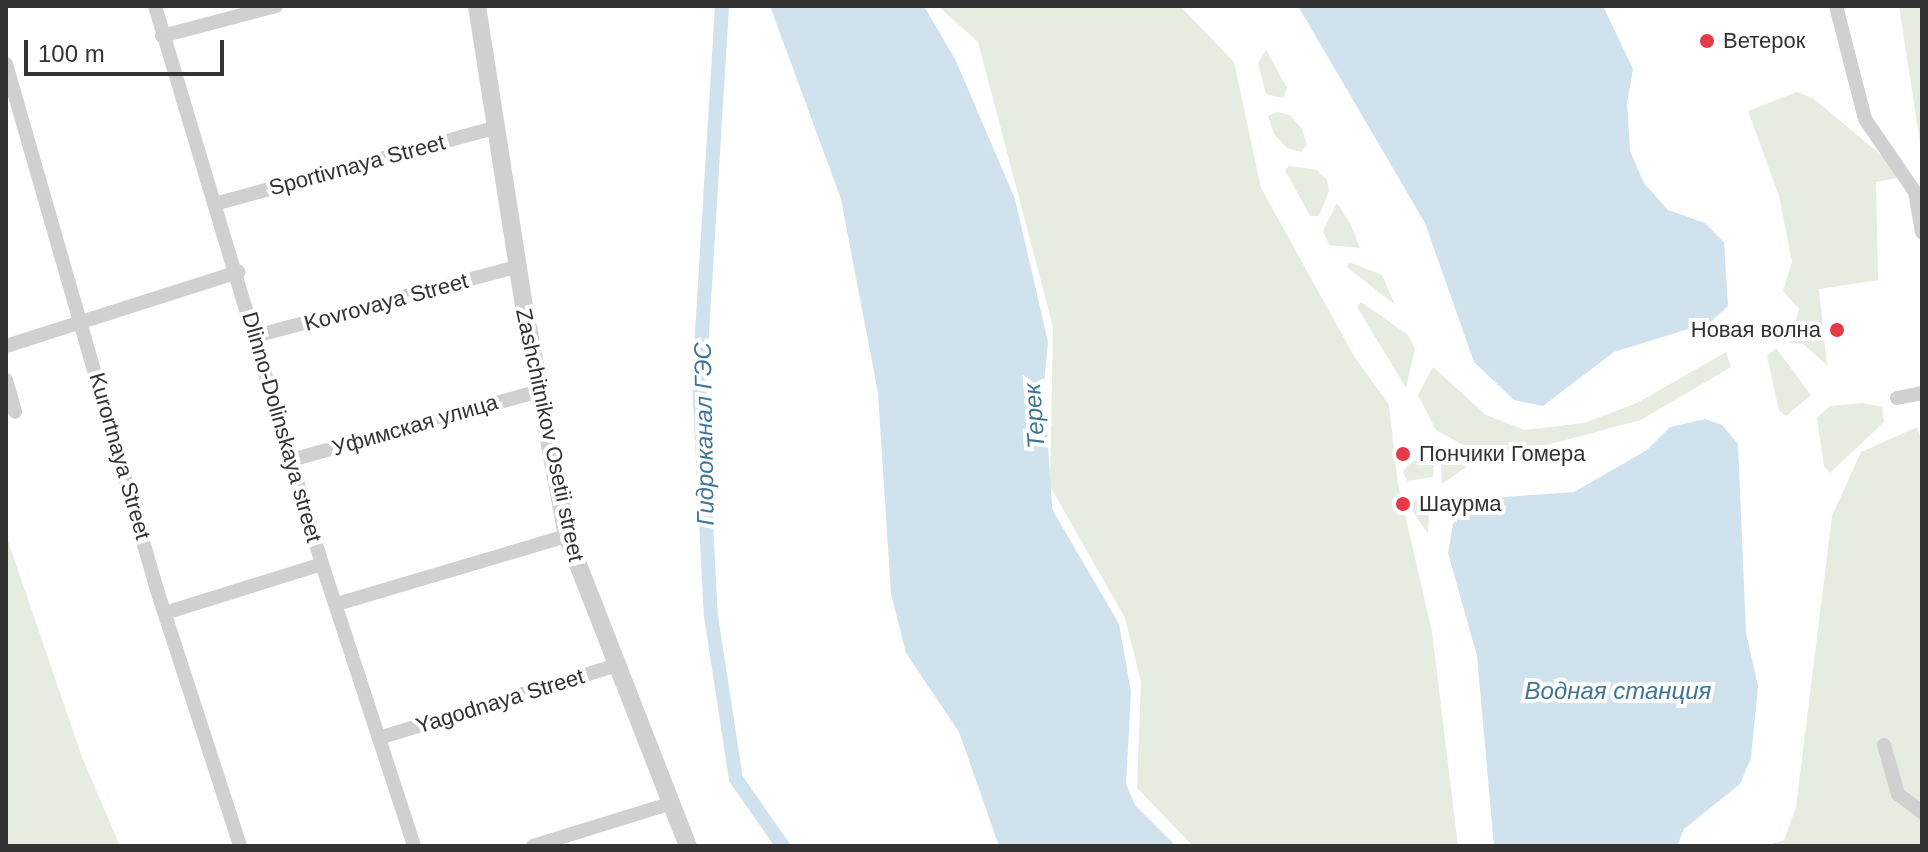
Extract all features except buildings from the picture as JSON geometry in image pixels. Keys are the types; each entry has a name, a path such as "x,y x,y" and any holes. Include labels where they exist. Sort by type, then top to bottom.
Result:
{"street":[{"name":"Dlinno-Dolinskaya street","path":"155,6 162,36 218,203 322,564 382,737 414,846"},
{"path":"162,36 276,6"},
{"name":"Zashchitnikov Osetii street","path":"477,6 517,267 567,536 688,846"},
{"path":"1836,6 1865,119 1911,184 1922,232"},
{"name":"Kurortnaya Street","path":"6,64 240,846"},
{"name":"Sportivnaya Street","path":"218,203 497,127"},
{"name":"Kovrovaya Street","path":"255,336 517,267"},
{"path":"6,346 82,319 238,272"},
{"path":"6,380 15,412"},
{"name":"Уфимская улица","path":"291,460 539,391"},
{"path":"1897,398 1922,393"},
{"path":"337,604 567,536"},
{"path":"168,612 322,564"},
{"name":"Yagodnaya Street","path":"382,737 618,665"},
{"path":"1884,745 1898,794 1922,812"},
{"path":"533,846 672,803"}],"shaded area":[{"path":"938,6 1180,6 1234,62 1261,188 1354,356 1389,405 1398,484 1432,632 1458,846 1193,846 1137,788 1141,682 1125,618 1050,486 1053,327 978,42"},
{"path":"1899,6 1922,6 1922,156"},
{"path":"1266,50 1287,88 1283,98 1266,94 1258,63"},
{"path":"1797,92 1814,99 1906,176 1876,182 1878,280 1819,289 1827,365 1803,344 1790,343 1799,309 1783,291 1792,262 1779,196 1748,111"},
{"path":"1277,112 1290,115 1302,129 1307,145 1301,152 1287,148 1274,134 1268,116"},
{"path":"1289,166 1317,170 1327,180 1329,191 1319,216 1310,216 1285,170"},
{"path":"1337,203 1351,225 1360,248 1329,245 1323,231"},
{"path":"1349,262 1382,275 1395,305 1347,267"},
{"path":"1361,302 1408,335 1415,349 1406,388 1357,307"},
{"path":"1776,348 1811,395 1786,416 1779,411 1767,356"},
{"path":"1726,352 1731,367 1641,420 1524,451 1470,449 1436,430 1418,395 1433,367 1486,415 1525,430 1584,423 1637,403"},
{"path":"1862,403 1882,407 1884,422 1830,473 1824,466 1817,418 1830,406"},
{"path":"1917,427 1922,443 1922,846 1766,846 1784,840 1796,807 1832,516 1861,452"},
{"path":"1429,452 1434,456 1433,477 1407,481 1403,472 1408,465"},
{"path":"1447,455 1466,467 1442,484 1441,466"},
{"path":"1418,495 1430,498 1428,534 1411,509"},
{"path":"6,535 82,757 120,846 6,846"}],"water":[{"path":"770,6 924,6 956,61 1015,199 1048,342 1035,480 1119,624 1131,692 1126,784 1135,805 1176,846 999,846 959,732 906,653 891,594 878,393 841,199"},
{"path":"1298,6 1603,6 1633,69 1627,103 1630,151 1644,183 1668,210 1705,223 1724,242 1728,306 1711,322 1614,352 1543,406 1514,400 1474,362 1425,223"},
{"name":"Водная станция","path":"1705,419 1722,425 1738,444 1746,633 1758,686 1751,758 1740,784 1684,829 1677,846 1494,846 1477,656 1448,553 1453,524 1468,506 1490,498 1574,492 1647,450 1670,427"}],"waterway":[{"name":"Гидроканал ГЭС","path":"722,6 699,383 711,616 736,779 783,846"},
{"name":"Терек","path":"1034,417 1041,520"}],"place":[{"name":"Ветерок","path":"1707,41"},
{"name":"Новая волна","path":"1837,330"},
{"name":"Пончики Гомера","path":"1403,454"},
{"name":"Шаурма","path":"1403,504"}]}
